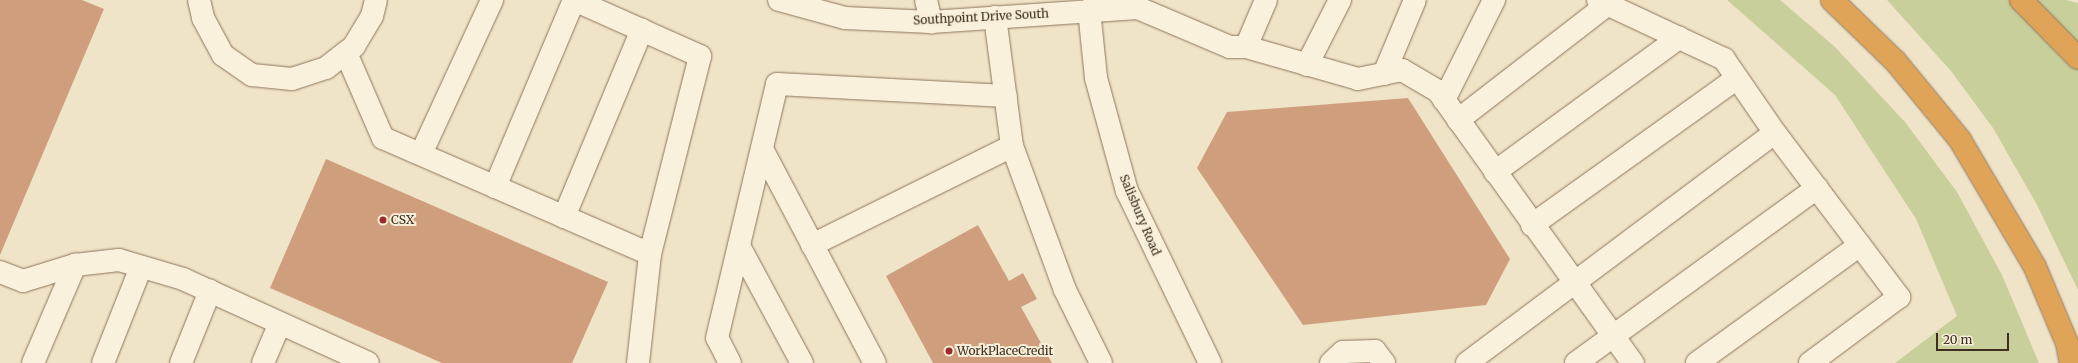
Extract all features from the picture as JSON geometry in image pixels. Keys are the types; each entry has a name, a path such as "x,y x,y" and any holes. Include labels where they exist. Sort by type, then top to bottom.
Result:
{"highway":[{"path":"1832,0 1896,62 1960,140 2035,267 2067,343 2071,363"},
{"path":"2021,0 2078,58"}],"street":[{"path":"199,0 203,18 223,54 252,75 292,80 326,68 354,46 372,16 376,0"},
{"path":"421,154 492,0"},
{"path":"495,187 574,0 700,56 650,254 638,363"},
{"name":"Southpoint Drive South","path":"779,0 845,18 931,22 1089,10 1138,8 1230,47 1246,47 1358,79 1402,70 1438,91 1573,283 1633,363"},
{"path":"926,0 931,22"},
{"path":"1246,47 1266,0"},
{"path":"1307,65 1340,0"},
{"path":"1384,74 1415,0"},
{"path":"1444,100 1494,0"},
{"path":"1458,120 1603,2 1724,59 1775,133 1899,297 1810,363"},
{"name":"Salisbury Road","path":"1089,10 1096,78 1127,191 1210,363"},
{"path":"995,17 1012,146 1065,290 1101,363"},
{"path":"564,217 642,30"},
{"path":"1494,172 1679,38"},
{"path":"346,53 383,138 650,254"},
{"path":"1532,225 1737,78"},
{"path":"730,363 718,338 777,84 1006,96"},
{"path":"1467,363 1775,133"},
{"path":"812,245 1012,146"},
{"path":"762,149 874,363"},
{"path":"1576,363 1817,188"},
{"path":"1697,363 1860,245"},
{"path":"739,246 802,363"},
{"path":"0,272 23,281 75,265 119,260 183,279 280,323 354,360"},
{"path":"33,363 75,265"},
{"path":"103,363 142,267"},
{"path":"181,363 210,291"},
{"path":"263,363 280,323"},
{"path":"1331,363 1343,352 1375,351 1384,363"}],"green space":[{"path":"1727,0 1780,0 1835,47 1905,122 1957,192 2002,275 2039,363 1895,363 1957,316 1916,219 1835,95"},
{"path":"1887,0 2066,0 2078,3 2078,290 2037,205 1993,128 1951,71"}],"building":[{"path":"0,0 82,0 104,9 0,255"},
{"path":"1408,98 1510,259 1486,305 1303,325 1197,168 1227,112"},
{"name":"CSX","path":"326,159 608,282 572,363 442,363 270,288"},
{"path":"978,225 1009,281 1023,273 1037,299 1021,307 1052,363 933,363 886,276"}],"place":[{"name":"CSX","path":"383,220"},
{"name":"WorkPlaceCredit","path":"949,351"}]}
